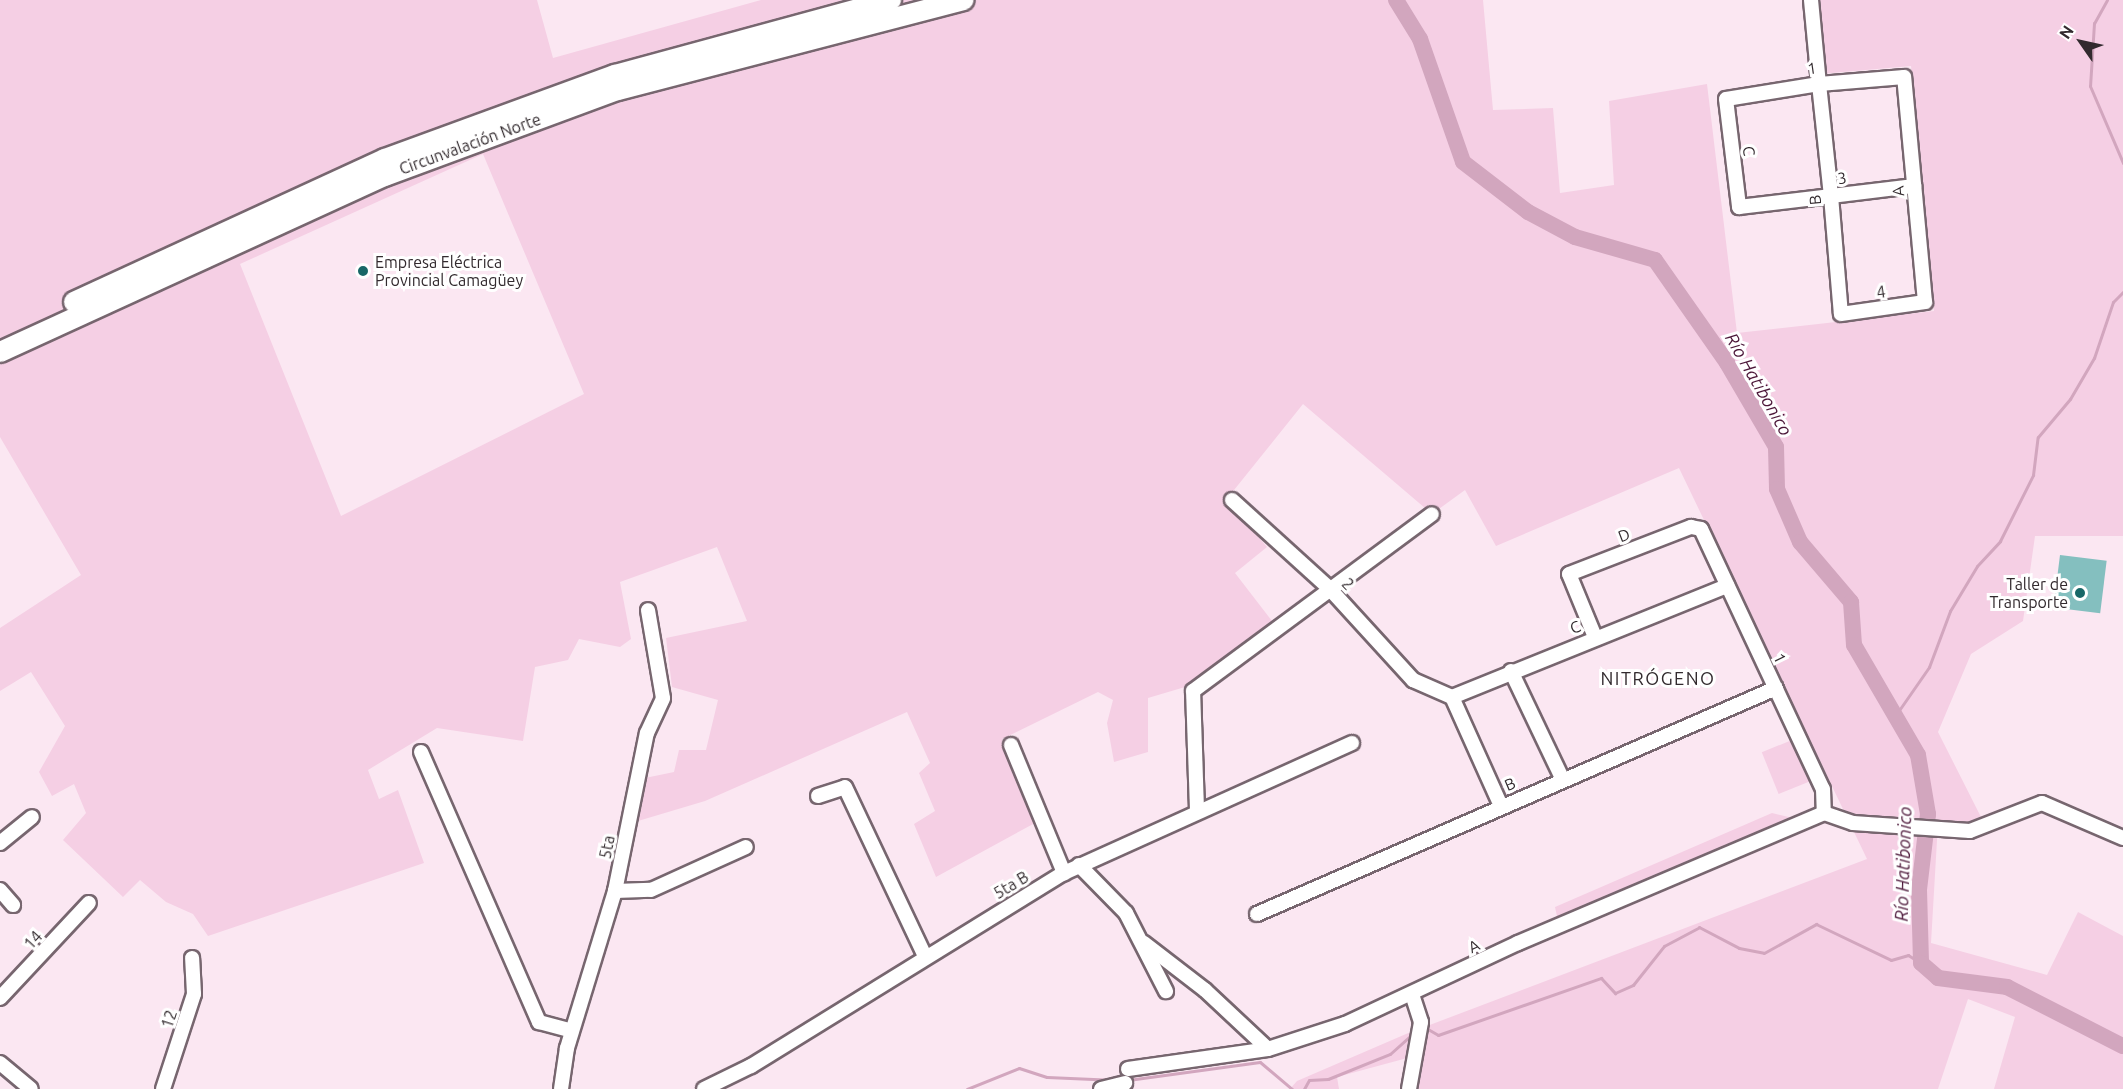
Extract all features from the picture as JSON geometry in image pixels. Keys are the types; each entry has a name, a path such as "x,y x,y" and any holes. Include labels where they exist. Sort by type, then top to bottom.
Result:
{"highway":[{"name":"Circunvalación Norte","path":"0,337 385,159 615,75 891,0"},
{"name":"Circunvalación Norte","path":"0,352 385,176 607,94 963,0"}],"street":[{"name":"B","path":"1811,0 1841,314"},
{"name":"1","path":"1726,99 1820,84 1904,77"},
{"name":"A","path":"1904,77 1925,302"},
{"name":"C","path":"1726,99 1739,207"},
{"name":"3","path":"1739,207 1914,186"},
{"name":"4","path":"1841,314 1925,302"},
{"name":"2","path":"1232,500 1329,588 1413,680 1437,694 1452,697"},
{"path":"1197,810 1193,691 1329,588 1432,514"},
{"name":"1","path":"1691,527 1701,529 1823,789 1824,813"},
{"name":"D","path":"1595,637 1569,574 1691,527"},
{"name":"C","path":"1452,697 1595,637 1727,586"},
{"name":"5ta","path":"561,1089 572,1031 615,891 647,732 663,698 648,610"},
{"path":"1511,671 1563,780"},
{"name":"B","path":"1257,914 1776,688"},
{"path":"1452,697 1501,806"},
{"name":"5ta B","path":"704,1089 751,1066 925,956 1064,873 1197,810 1352,743"},
{"path":"1011,745 1064,873"},
{"path":"421,752 539,1022 572,1031"},
{"path":"818,796 845,787 925,956"},
{"path":"1824,813 1853,823 1970,831 2042,803 2123,838"},
{"name":"A","path":"1128,1069 1268,1049 1412,994 1824,813"},
{"path":"0,843 32,817"},
{"path":"615,891 651,890 746,847"},
{"path":"1079,865 1126,913 1144,943 1167,991"},
{"path":"0,890 13,904"},
{"name":"14","path":"0,998 89,903"},
{"path":"1144,943 1205,990 1268,1049"},
{"name":"12","path":"163,1089 194,994 192,958"},
{"path":"1409,1089 1421,1022 1412,994"},
{"path":"0,1063 31,1089"},
{"path":"1101,1089 1125,1083"}],"shaded area":[{"path":"0,0 537,0 553,58 761,0 1483,0 1493,110 1553,108 1560,193 1614,185 1609,101 1707,84 1737,333 1934,311 1911,66 1809,75 1802,0 2123,0 2123,536 2035,536 2023,621 1971,654 1938,732 1984,823 1938,823 1931,943 2047,975 2078,912 2123,936 2123,1089 1994,1089 2015,1017 1968,999 1938,1089 1412,1089 1411,1057 1337,1077 1339,1089 1290,1089 1297,1081 1406,1034 1867,859 1679,468 1496,546 1465,490 1432,514 1303,404 1226,500 1267,547 1235,573 1272,621 1185,687 1148,698 1148,752 1114,762 1107,723 1113,700 1098,692 1002,739 1035,823 936,877 914,824 935,811 919,773 930,763 907,712 705,801 638,821 645,778 674,772 679,750 706,750 718,700 672,687 666,638 747,621 717,547 620,582 631,639 620,647 579,639 568,660 535,667 523,741 437,728 368,770 379,799 398,790 424,863 208,936 193,914 166,902 140,880 123,897 63,840 86,813 74,784 52,796 39,772 65,726 31,672 0,691 0,628 81,575 0,437","holes":["483,154 584,394 341,516 240,264"]},
{"path":"1797,738 1814,780 1779,794 1762,752"},
{"path":"1772,813 1793,818 1558,921 1555,907"}],"building":[{"name":"Taller de Transporte","path":"2060,555 2107,561 2100,613 2054,608"}],"waterway":[{"name":"Río Hatibonico","path":"1396,0 1420,39 1463,162 1528,212 1575,237 1655,260 1727,363 1776,447 1777,489 1800,542 1851,602 1854,645 1918,755 1928,814 1919,890 1921,963 1938,978 2007,987 2123,1046"},
{"path":"2107,0 2094,23 2090,86 2123,163"},
{"path":"1895,716 1929,667 1950,611 1977,566 2000,541 2033,475 2038,437 2070,399 2094,358 2113,302 2123,292"},
{"path":"1426,1028 1438,1035 1601,978 1615,993 1633,985 1664,946 1699,927 1739,948 1764,953 1816,924 1891,960 1908,955 1921,963"},
{"path":"1304,1089 1309,1080 1328,1079 1390,1054 1411,1035"},
{"path":"1128,1080 1260,1062 1292,1089"},
{"path":"967,1089 1019,1068 1047,1077 1116,1080"}],"place":[{"name":"Empresa Eléctrica Provincial Camagüey","path":"363,271"},
{"name":"Taller de Transporte","path":"2080,593"}],"district":[{"name":"NITRÓGENO","path":"1658,678"}]}
